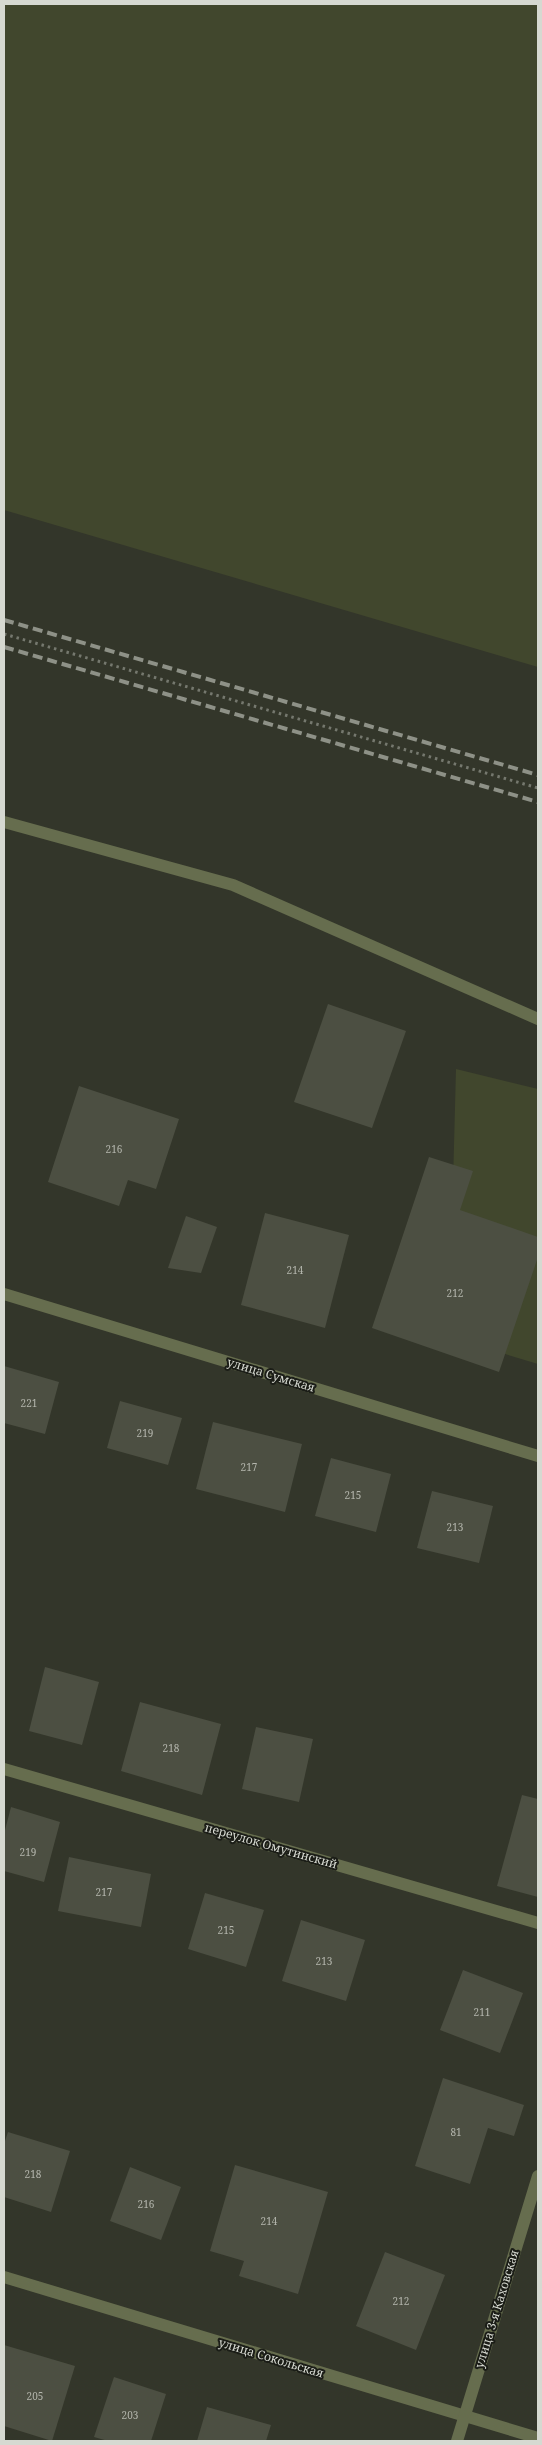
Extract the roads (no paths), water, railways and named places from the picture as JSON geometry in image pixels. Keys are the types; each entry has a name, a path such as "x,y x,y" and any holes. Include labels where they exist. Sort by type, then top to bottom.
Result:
{"street":[{"path":"4,822 233,885 538,1020"},
{"name":"улица Сумская","path":"4,1294 538,1456"},
{"name":"переулок Омутинский","path":"4,1769 538,1923"},
{"name":"улица 3-я Каховская","path":"457,2441 538,2176"},
{"name":"улица Сокольская","path":"4,2277 538,2438"}],"railway":[{"path":"4,620 538,775"},
{"path":"4,647 538,802"}]}
